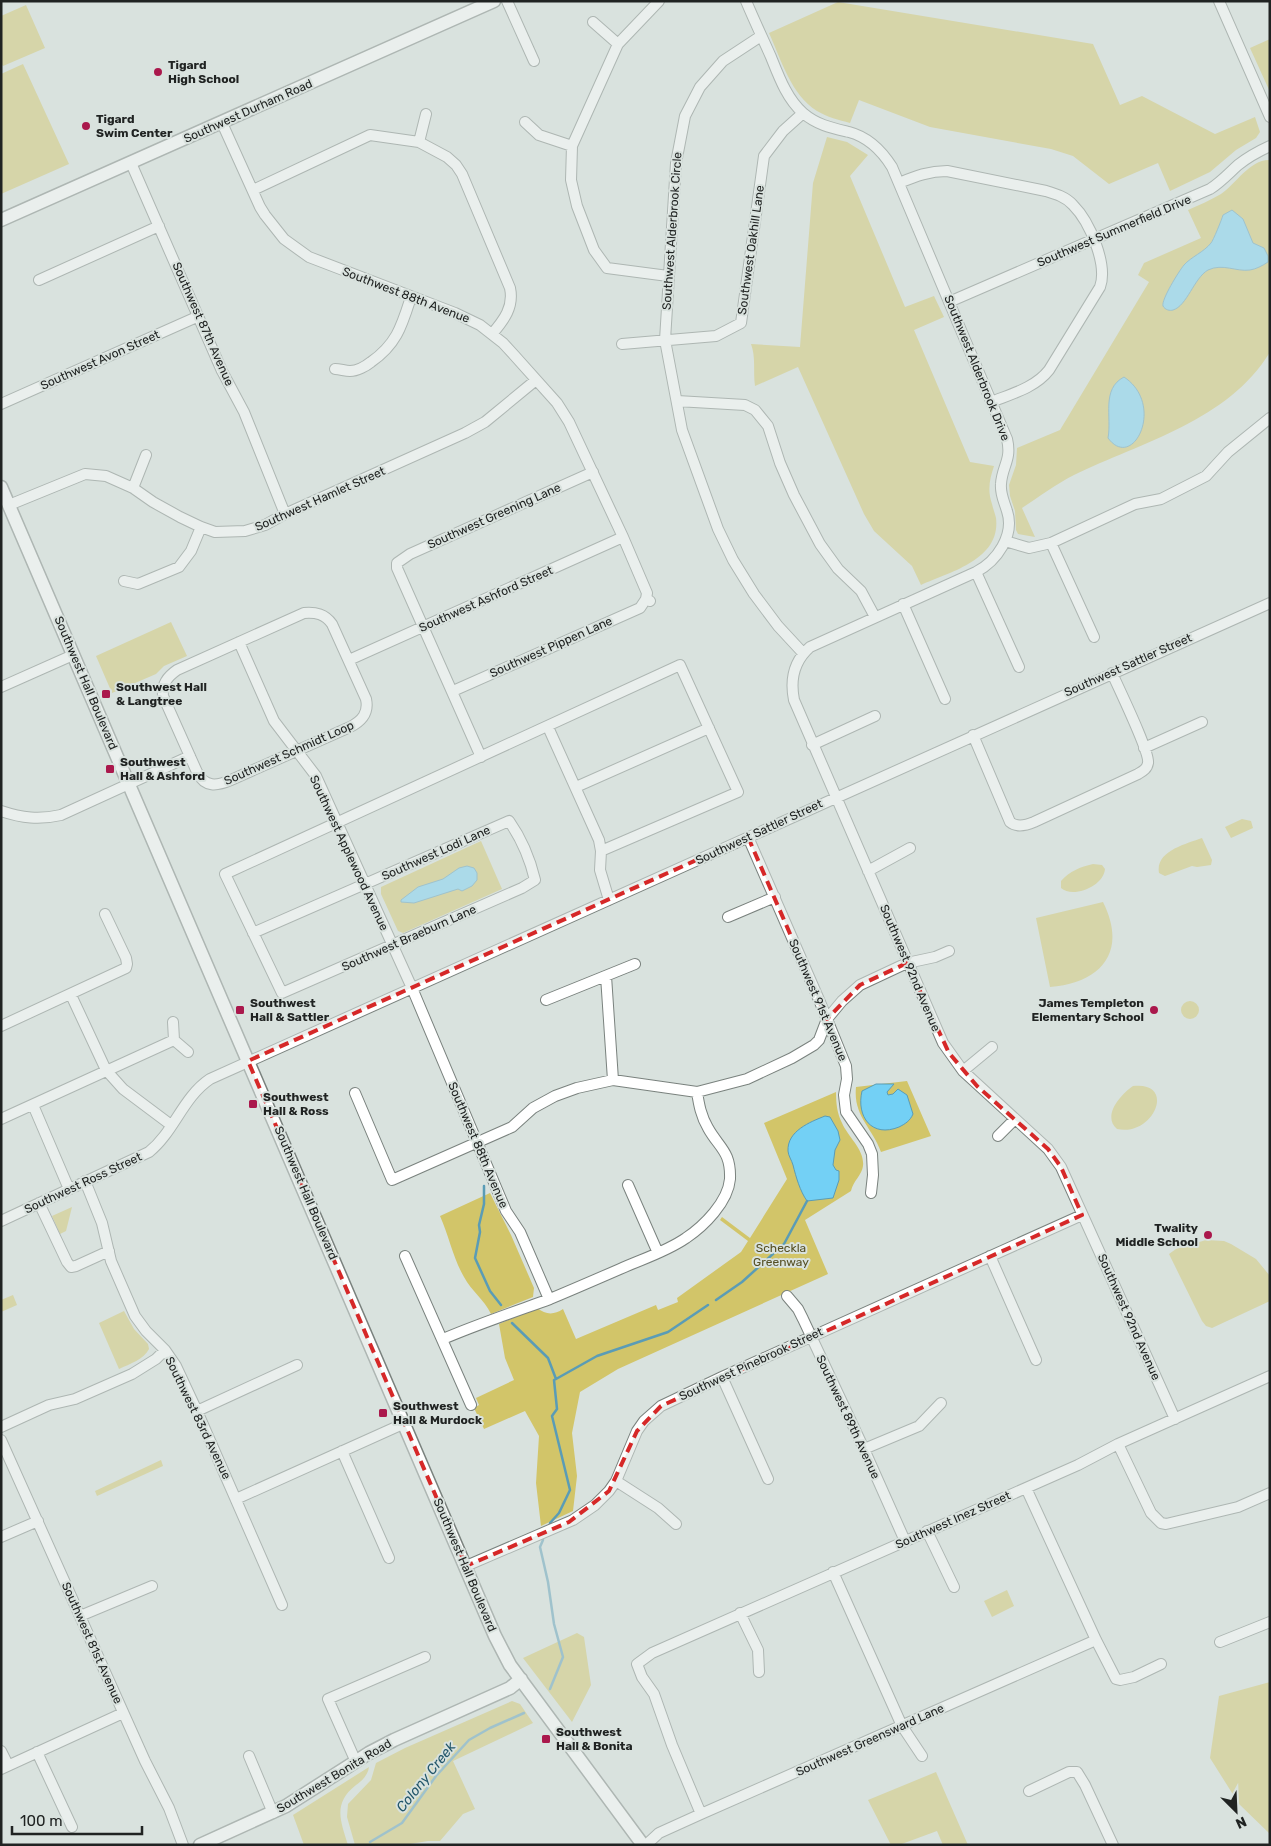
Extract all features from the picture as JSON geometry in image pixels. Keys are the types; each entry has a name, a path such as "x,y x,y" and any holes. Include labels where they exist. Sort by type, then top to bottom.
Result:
{"main road":[{"name":"Southwest Durham Road","path":"1,220 494,1"},
{"name":"Southwest Hall Boulevard","path":"1,488 405,1423 495,1636 510,1665 645,1845"},
{"name":"Southwest Bonita Road","path":"200,1845 273,1813 394,1740 510,1688 521,1679"}],"street":[{"path":"507,1 534,61"},
{"path":"659,1 618,44 572,146 571,180 577,206 594,250 606,268 668,276"},
{"name":"Southwest Alderbrook Drive","path":"746,1 787,94 803,113 820,124 850,132 870,142 887,160 950,302 1007,439 1009,452 1000,485 1000,493 1008,517 1005,541 993,560 976,572 820,642 803,654"},
{"path":"1219,1 1270,117"},
{"path":"593,22 618,44"},
{"name":"Southwest Alderbrook Circle","path":"762,36 722,61 700,87 685,116 676,163 665,340 682,430 718,529 732,560 778,626 803,654"},
{"name":"Southwest Oakhill Lane","path":"665,340 716,336 741,323 764,156 782,131 803,113"},
{"path":"419,142 426,114"},
{"path":"525,122 539,135 572,146"},
{"name":"Southwest 88th Avenue","path":"222,123 265,215 278,232 293,246 309,257 471,319 492,334 536,380 564,413 623,537 645,587 648,600"},
{"path":"253,190 370,136 419,142 447,157 459,170 510,288 509,311 492,334"},
{"name":"Southwest Summerfield Drive","path":"950,302 1210,189 1222,182 1250,156 1270,146"},
{"name":"Southwest 87th Avenue","path":"131,163 226,379 240,404 285,514"},
{"path":"899,184 923,173 947,171 1057,194 1073,205 1093,239 1102,265 1103,279 1100,288 1049,370 1043,378 1035,383 991,402"},
{"path":"39,280 159,226"},
{"path":"335,369 352,371 366,365 379,356 396,338 402,327 411,297"},
{"name":"Southwest Avon Street","path":"1,404 198,316"},
{"path":"622,344 665,340"},
{"name":"Southwest Hamlet Street","path":"9,505 85,474 106,476 133,488 153,502 201,527 215,532 245,531 265,525 285,514 465,433 485,422 536,380"},
{"path":"677,400 745,405 762,417 768,426 780,463 794,496 812,530 838,569 861,591 875,617"},
{"path":"1005,541 1029,548 1051,543 1135,504 1161,499 1206,476 1228,452 1270,418"},
{"path":"133,488 146,455"},
{"name":"Southwest Greening Lane","path":"424,627 397,568 397,563 410,554 593,472"},
{"path":"124,581 138,584 179,567 191,551 201,527"},
{"name":"Southwest Ashford Street","path":"349,660 623,537"},
{"path":"1051,543 1094,637"},
{"path":"976,572 1019,667"},
{"name":"Southwest Pippen Lane","path":"452,691 640,608 648,600"},
{"path":"904,604 945,699"},
{"name":"Southwest Sattler Street","path":"248,1061 1112,673 1269,606"},
{"name":"Southwest Schmidt Loop","path":"314,613 328,619 349,660 367,704 364,718 350,727 231,780 216,785 204,782 163,696 164,683 177,670 239,642 300,614 314,613"},
{"path":"424,627 481,757"},
{"name":"Southwest Applewood Avenue","path":"239,642 274,721 316,776 366,884 391,946 412,988"},
{"path":"803,654 792,676 792,691 796,707 835,797"},
{"path":"1,687 73,655"},
{"path":"253,933 225,874 680,665 738,792 601,851"},
{"path":"973,735 1010,822 1018,825 1034,822 1138,774 1148,766 1144,748 1112,673"},
{"path":"812,745 875,716"},
{"path":"1144,748 1202,722"},
{"path":"548,726 599,840 601,851 600,870 610,900"},
{"path":"576,788 709,728"},
{"path":"1,811 26,818 61,815 190,756"},
{"name":"Southwest 92nd Avenue","path":"835,797 943,1043 962,1071 1048,1149 1061,1167 1175,1418"},
{"name":"Southwest Braeburn Lane","path":"253,933 282,993 391,946 522,888 534,880 532,868 509,821"},
{"name":"Southwest Lodi Lane","path":"253,933 509,821"},
{"name":"Southwest 91st Avenue","path":"748,837 846,1066 847,1079 844,1094 846,1112 868,1144 872,1154 873,1175 871,1193"},
{"path":"868,871 910,848"},
{"path":"728,917 775,897"},
{"path":"1,1026 122,972 127,964 126,958 104,914"},
{"path":"355,1093 392,1180 512,1127 533,1108 555,1096 577,1088 613,1080 697,1092 747,1079 792,1058 819,1040 827,1019 842,1001 860,985 907,963 935,957 949,951"},
{"path":"546,1000 635,964"},
{"path":"606,976 613,1080"},
{"name":"Southwest 88th Avenue","path":"412,988 506,1211 520,1232 549,1299"},
{"path":"70,995 106,1070 123,1089 171,1125"},
{"path":"173,1022 174,1040 188,1052"},
{"path":"1,1119 174,1040"},
{"path":"962,1071 992,1047"},
{"name":"Southwest Ross Street","path":"1,1221 149,1152 164,1136 189,1100 203,1084 248,1061"},
{"path":"443,1339 489,1320 549,1299 658,1253 681,1242 702,1226 723,1200 728,1186 730,1170 725,1151 704,1122 697,1092"},
{"path":"33,1105 69,1189"},
{"path":"998,1136 1014,1120"},
{"name":"Southwest 83rd Avenue","path":"86,1181 102,1222 114,1268 140,1324 165,1350 176,1366 282,1605"},
{"path":"628,1185 658,1253"},
{"path":"39,1203 67,1262 71,1266 76,1266 109,1251"},
{"name":"Southwest Pinebrook Street","path":"466,1566 574,1520 595,1505 616,1481 637,1431 648,1417 661,1406 1082,1214"},
{"path":"405,1256 471,1405"},
{"path":"990,1256 1036,1360"},
{"name":"Southwest 89th Avenue","path":"787,1296 798,1309 812,1337 905,1541"},
{"path":"1,1427 49,1405 75,1399 132,1374 156,1359 165,1350"},
{"path":"197,1411 297,1365"},
{"name":"Southwest Inez Street","path":"701,1814 672,1745 654,1694 642,1677 637,1664 652,1653 1078,1465 1118,1444 1270,1376"},
{"path":"722,1377 768,1479"},
{"path":"864,1449 920,1426 941,1404"},
{"path":"236,1499 405,1423"},
{"name":"Southwest 81st Avenue","path":"1,1440 123,1713 169,1808 183,1845"},
{"path":"1118,1444 1154,1517 1161,1523 1166,1524 1238,1507 1270,1493"},
{"path":"342,1451 389,1558"},
{"path":"616,1481 658,1508 676,1524"},
{"path":"1026,1488 1113,1674 1120,1680 1134,1677 1161,1664"},
{"path":"1,1537 38,1521"},
{"path":"927,1531 954,1587"},
{"path":"834,1572 902,1726 922,1756"},
{"path":"80,1616 152,1586"},
{"path":"740,1613 758,1650 759,1672"},
{"path":"1220,1642 1270,1622"},
{"name":"Southwest Greensward Lane","path":"645,1845 659,1833 1096,1640"},
{"path":"356,1762 328,1699 426,1657"},
{"path":"1,1751 5,1767 123,1713"},
{"path":"38,1752 72,1827"},
{"path":"249,1756 273,1813"},
{"path":"1029,1791 1070,1772 1077,1772 1113,1845"}],"highlighted area":[{"path":"748,837 827,1019 860,985 907,963 949,1053 977,1086 1048,1149 1061,1167 1082,1215 661,1406 637,1431 609,1491 569,1522 466,1566 248,1061"}],"green space":[{"path":"838,2 1093,44 1120,105 1142,96 1215,134 1255,117 1260,132 1256,138 1236,150 1210,172 1170,191 1158,163 1109,184 1073,156 1051,149 930,127 859,100 850,123 837,119 817,111 800,96 788,76 769,33"},
{"path":"26,5 45,48 3,66 1,63 1,16"},
{"path":"1270,39 1270,92 1250,48"},
{"path":"23,64 69,164 1,194 1,74"},
{"path":"827,137 847,142 868,155 850,176 905,307 934,296 944,317 914,330 970,462 994,466 989,489 996,518 995,532 990,544 982,554 971,562 921,585 912,566 874,531 864,514 798,367 755,386 751,344 800,347 813,183"},
{"path":"1270,160 1270,352 1252,376 1231,396 1207,413 1155,440 1074,475 1022,508 1035,537 1018,534 1009,485 1016,465 1017,448 1060,430 1149,282 1138,275 1144,263 1201,238 1188,210 1227,190 1256,163"},
{"path":"171,622 187,656 164,666 156,674 112,693 96,656"},
{"path":"1242,819 1251,821 1253,828 1231,838 1225,827"},
{"path":"1202,838 1212,860 1211,865 1192,866 1165,876 1159,873 1159,865 1162,859 1173,849"},
{"path":"481,841 502,889 403,933 398,931 381,894 381,887"},
{"path":"1093,864 1102,865 1105,869 1099,881 1094,885 1087,889 1073,892 1061,888 1061,881 1072,872"},
{"path":"1103,902 1110,920 1112,936 1111,950 1105,962 1096,972 1083,979 1050,987 1036,918"},
{"path":"1190,1001 1196,1004 1199,1010 1196,1016 1190,1019 1184,1016 1181,1010 1184,1004"},
{"path":"907,1081 931,1136 881,1152 860,1114 857,1106 856,1087"},
{"path":"1133,1086 1146,1087 1154,1092 1157,1100 1155,1109 1150,1118 1141,1125 1130,1129 1117,1129 1111,1118 1114,1106"},
{"name":"Scheckla Greenway","path":"836,1092 840,1119 859,1149 863,1166 851,1191 805,1220 828,1274 618,1369 580,1392 572,1433 577,1476 573,1511 541,1526 536,1483 539,1436 525,1411 484,1429 474,1408 479,1405 476,1398 514,1380 505,1358 499,1324 537,1308 550,1313 563,1309 576,1339 656,1305 658,1310 678,1302 677,1298 741,1252 748,1241 720,1220 722,1217 750,1238 787,1179 764,1123"},
{"path":"490,1193 534,1288 533,1297 491,1314 460,1270 440,1216"},
{"path":"72,1207 66,1231 60,1234 52,1216"},
{"path":"1206,1240 1224,1241 1256,1259 1270,1276 1270,1301 1212,1328 1206,1326 1169,1254 1176,1249"},
{"path":"13,1295 17,1305 1,1312 1,1300"},
{"path":"124,1311 134,1329 148,1344 149,1349 140,1358 119,1369 99,1323"},
{"path":"161,1460 163,1466 97,1496 95,1491"},
{"path":"1007,1590 1014,1606 992,1617 984,1601"},
{"path":"577,1633 584,1637 591,1685 572,1722 523,1658"},
{"path":"1270,1682 1270,1834 1239,1804 1210,1758 1219,1696"},
{"path":"512,1701 520,1704 533,1723 453,1761 475,1809 463,1814 440,1841 404,1845 355,1845 347,1817 348,1804 371,1780 376,1763 405,1748"},
{"path":"369,1767 364,1778 349,1792 341,1805 341,1820 348,1845 304,1845 293,1815"},
{"path":"936,1772 968,1845 943,1845 937,1831 899,1845 891,1845 868,1800"}],"water":[{"path":"1232,210 1243,219 1253,243 1264,248 1268,256 1268,262 1250,270 1219,267 1208,270 1178,307 1168,310 1163,306 1163,303 1182,268 1211,243 1223,215"},
{"path":"1124,377 1136,389 1143,403 1144,418 1141,431 1135,441 1127,447 1118,446 1108,438 1110,396 1117,382"},
{"path":"467,866 474,868 477,873 477,880 472,886 462,891 458,889 414,903 401,902 418,887 443,879 459,868"},
{"path":"876,1084 894,1084 887,1092 888,1095 893,1094 898,1089 907,1095 913,1114 907,1122 889,1130 881,1130 868,1123 861,1109 862,1091"},
{"path":"825,1116 830,1117 838,1131 840,1140 835,1150 833,1165 839,1171 839,1180 833,1198 807,1201 800,1188 788,1151 789,1144 791,1138 801,1128"}],"waterway":[{"name":"Colony Creek","path":"484,1186 484,1204 475,1258 490,1291 501,1305"},
{"path":"716,1300 742,1282 784,1244 807,1201"},
{"path":"556,1379 597,1356 668,1332 708,1305"},
{"name":"Colony Creek","path":"512,1323 548,1358 556,1379 554,1380 557,1409 552,1416 570,1490 559,1513 550,1523"},
{"name":"Colony Creek","path":"543,1540 540,1547 548,1582 554,1624 563,1657 550,1689"},
{"name":"Colony Creek","path":"370,1842 402,1823 436,1776 469,1740 490,1728 524,1713"}],"place":[{"name":"Tigard High School","path":"158,72"},
{"name":"Tigard Swim Center","path":"86,126"},
{"name":"Southwest Hall & Langtree","path":"106,694"},
{"name":"Southwest Hall & Ashford","path":"110,769"},
{"name":"Southwest Hall & Sattler","path":"240,1010"},
{"name":"James Templeton Elementary School","path":"1154,1010"},
{"name":"Southwest Hall & Ross","path":"253,1104"},
{"name":"Twality Middle School","path":"1208,1235"},
{"name":"Southwest Hall & Murdock","path":"383,1413"},
{"name":"Southwest Hall & Bonita","path":"546,1739"}]}
